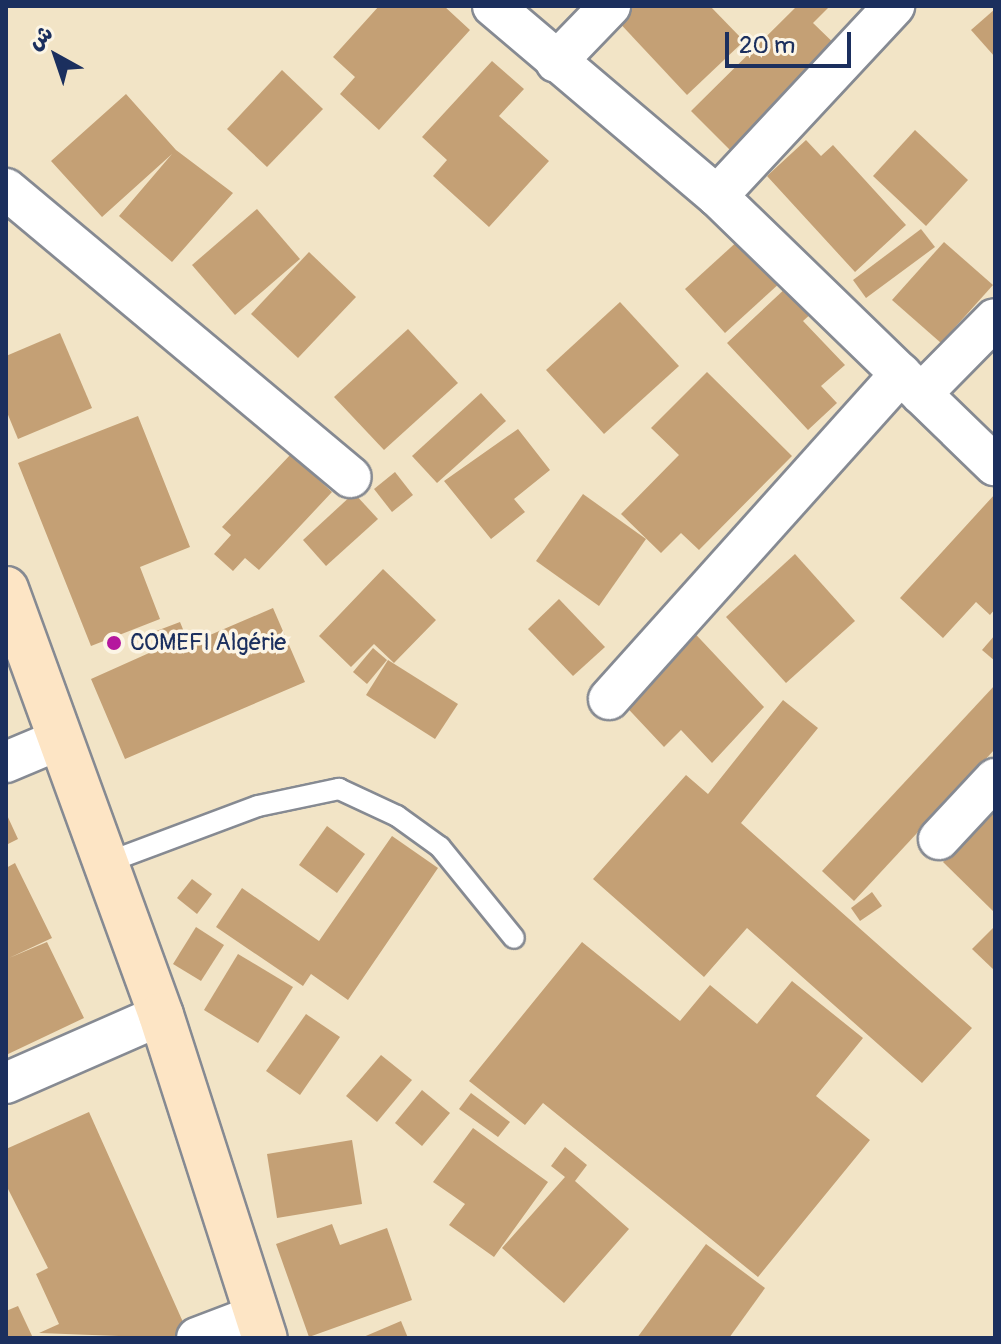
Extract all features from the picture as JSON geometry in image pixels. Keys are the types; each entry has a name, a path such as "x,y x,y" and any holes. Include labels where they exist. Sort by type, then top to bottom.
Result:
{"main road":[{"path":"6,589 56,741 161,1015 261,1326"}],"street":[{"path":"493,6 717,196 995,465"},
{"path":"556,62 610,6"},
{"path":"717,196 894,6"},
{"path":"6,189 351,477"},
{"path":"609,699 911,384 995,319"},
{"path":"6,762 56,741"},
{"path":"939,839 995,779"},
{"path":"6,1083 161,1015"},
{"path":"197,1338 261,1326"}],"lane":[{"path":"103,864 258,806 339,789 440,847 514,938"}],"building":[{"path":"379,6 444,6 470,30 379,130 340,94 355,77 333,57"},
{"path":"626,6 710,6 744,41 687,95 614,17"},
{"path":"797,6 830,6 813,23 844,53 738,158 691,111"},
{"path":"995,9 995,57 971,30"},
{"path":"492,61 524,89 499,116 549,161 489,227 433,176 447,160 422,137"},
{"path":"282,70 323,109 267,167 227,129"},
{"path":"126,94 176,150 233,193 172,262 119,216 172,154 102,217 51,161"},
{"path":"915,130 968,180 926,226 873,176"},
{"path":"806,140 821,156 833,145 906,225 855,272 767,176"},
{"path":"257,209 300,259 235,315 192,265"},
{"path":"921,229 935,247 866,298 853,280"},
{"path":"741,238 781,282 725,333 685,289"},
{"path":"944,242 993,285 941,343 892,300"},
{"path":"309,252 356,297 298,358 251,314"},
{"path":"788,286 813,312 803,321 845,365 821,386 837,403 808,430 727,343"},
{"path":"620,302 679,366 604,434 546,370"},
{"path":"408,329 458,383 384,450 334,397"},
{"path":"60,333 92,408 18,439 6,410 6,356"},
{"path":"707,372 792,456 699,550 681,533 661,553 621,514 679,455 651,428"},
{"path":"481,393 506,421 437,483 412,456"},
{"path":"138,416 190,547 140,567 160,619 91,646 18,463"},
{"path":"518,429 550,470 514,499 525,512 491,539 444,481"},
{"path":"291,454 332,492 259,570 245,558 233,571 214,554 231,535 222,527"},
{"path":"395,472 413,495 392,512 374,489"},
{"path":"354,493 378,519 326,566 303,540"},
{"path":"583,494 646,539 599,606 536,561"},
{"path":"995,494 995,609 990,615 976,602 943,638 900,598"},
{"path":"795,554 855,621 786,683 726,617"},
{"path":"383,569 436,620 394,663 374,644 351,667 319,636"},
{"path":"559,599 605,647 573,676 528,629"},
{"path":"273,608 305,682 125,759 91,679 158,649 151,633 180,622 189,644"},
{"path":"686,624 764,707 712,763 681,730 664,747 618,698"},
{"path":"995,635 995,661 982,650"},
{"path":"373,648 387,660 367,684 353,672"},
{"path":"388,660 458,704 435,739 366,695"},
{"path":"995,685 995,749 854,901 822,871"},
{"path":"783,700 818,728 741,823 972,1028 922,1083 747,928 704,977 593,879 686,775 708,794"},
{"path":"995,809 995,913 943,862"},
{"path":"6,813 18,839 6,845"},
{"path":"327,826 365,854 337,893 299,865"},
{"path":"392,836 438,868 348,1000 311,974 303,986 216,927 242,888 319,941"},
{"path":"15,863 52,938 9,958 47,942 84,1018 6,1055 6,868"},
{"path":"192,879 212,894 197,914 177,898"},
{"path":"872,892 882,906 860,921 851,908"},
{"path":"995,926 995,971 972,949"},
{"path":"196,927 224,945 201,981 173,964"},
{"path":"582,942 680,1021 710,985 757,1024 792,981 863,1038 816,1096 870,1140 758,1277 543,1103 525,1125 469,1081"},
{"path":"238,954 293,987 258,1043 204,1010"},
{"path":"306,1014 340,1037 300,1095 266,1071"},
{"path":"381,1055 412,1080 377,1122 346,1096"},
{"path":"422,1090 450,1113 422,1146 395,1123"},
{"path":"471,1093 510,1122 498,1137 459,1109"},
{"path":"89,1112 187,1331 172,1338 39,1333 59,1324 36,1274 48,1268 6,1185 6,1149"},
{"path":"473,1128 548,1182 494,1257 449,1225 465,1204 433,1182"},
{"path":"352,1140 362,1204 277,1218 267,1154"},
{"path":"565,1147 587,1165 575,1181 629,1229 564,1303 502,1248 565,1177 551,1166"},
{"path":"332,1224 340,1245 387,1228 412,1300 309,1337 276,1244"},
{"path":"706,1244 765,1288 729,1338 637,1338"},
{"path":"18,1306 33,1338 6,1338 6,1311"},
{"path":"401,1321 408,1338 361,1338"}],"place":[{"name":"COMEFI Algérie","path":"114,643"}]}
